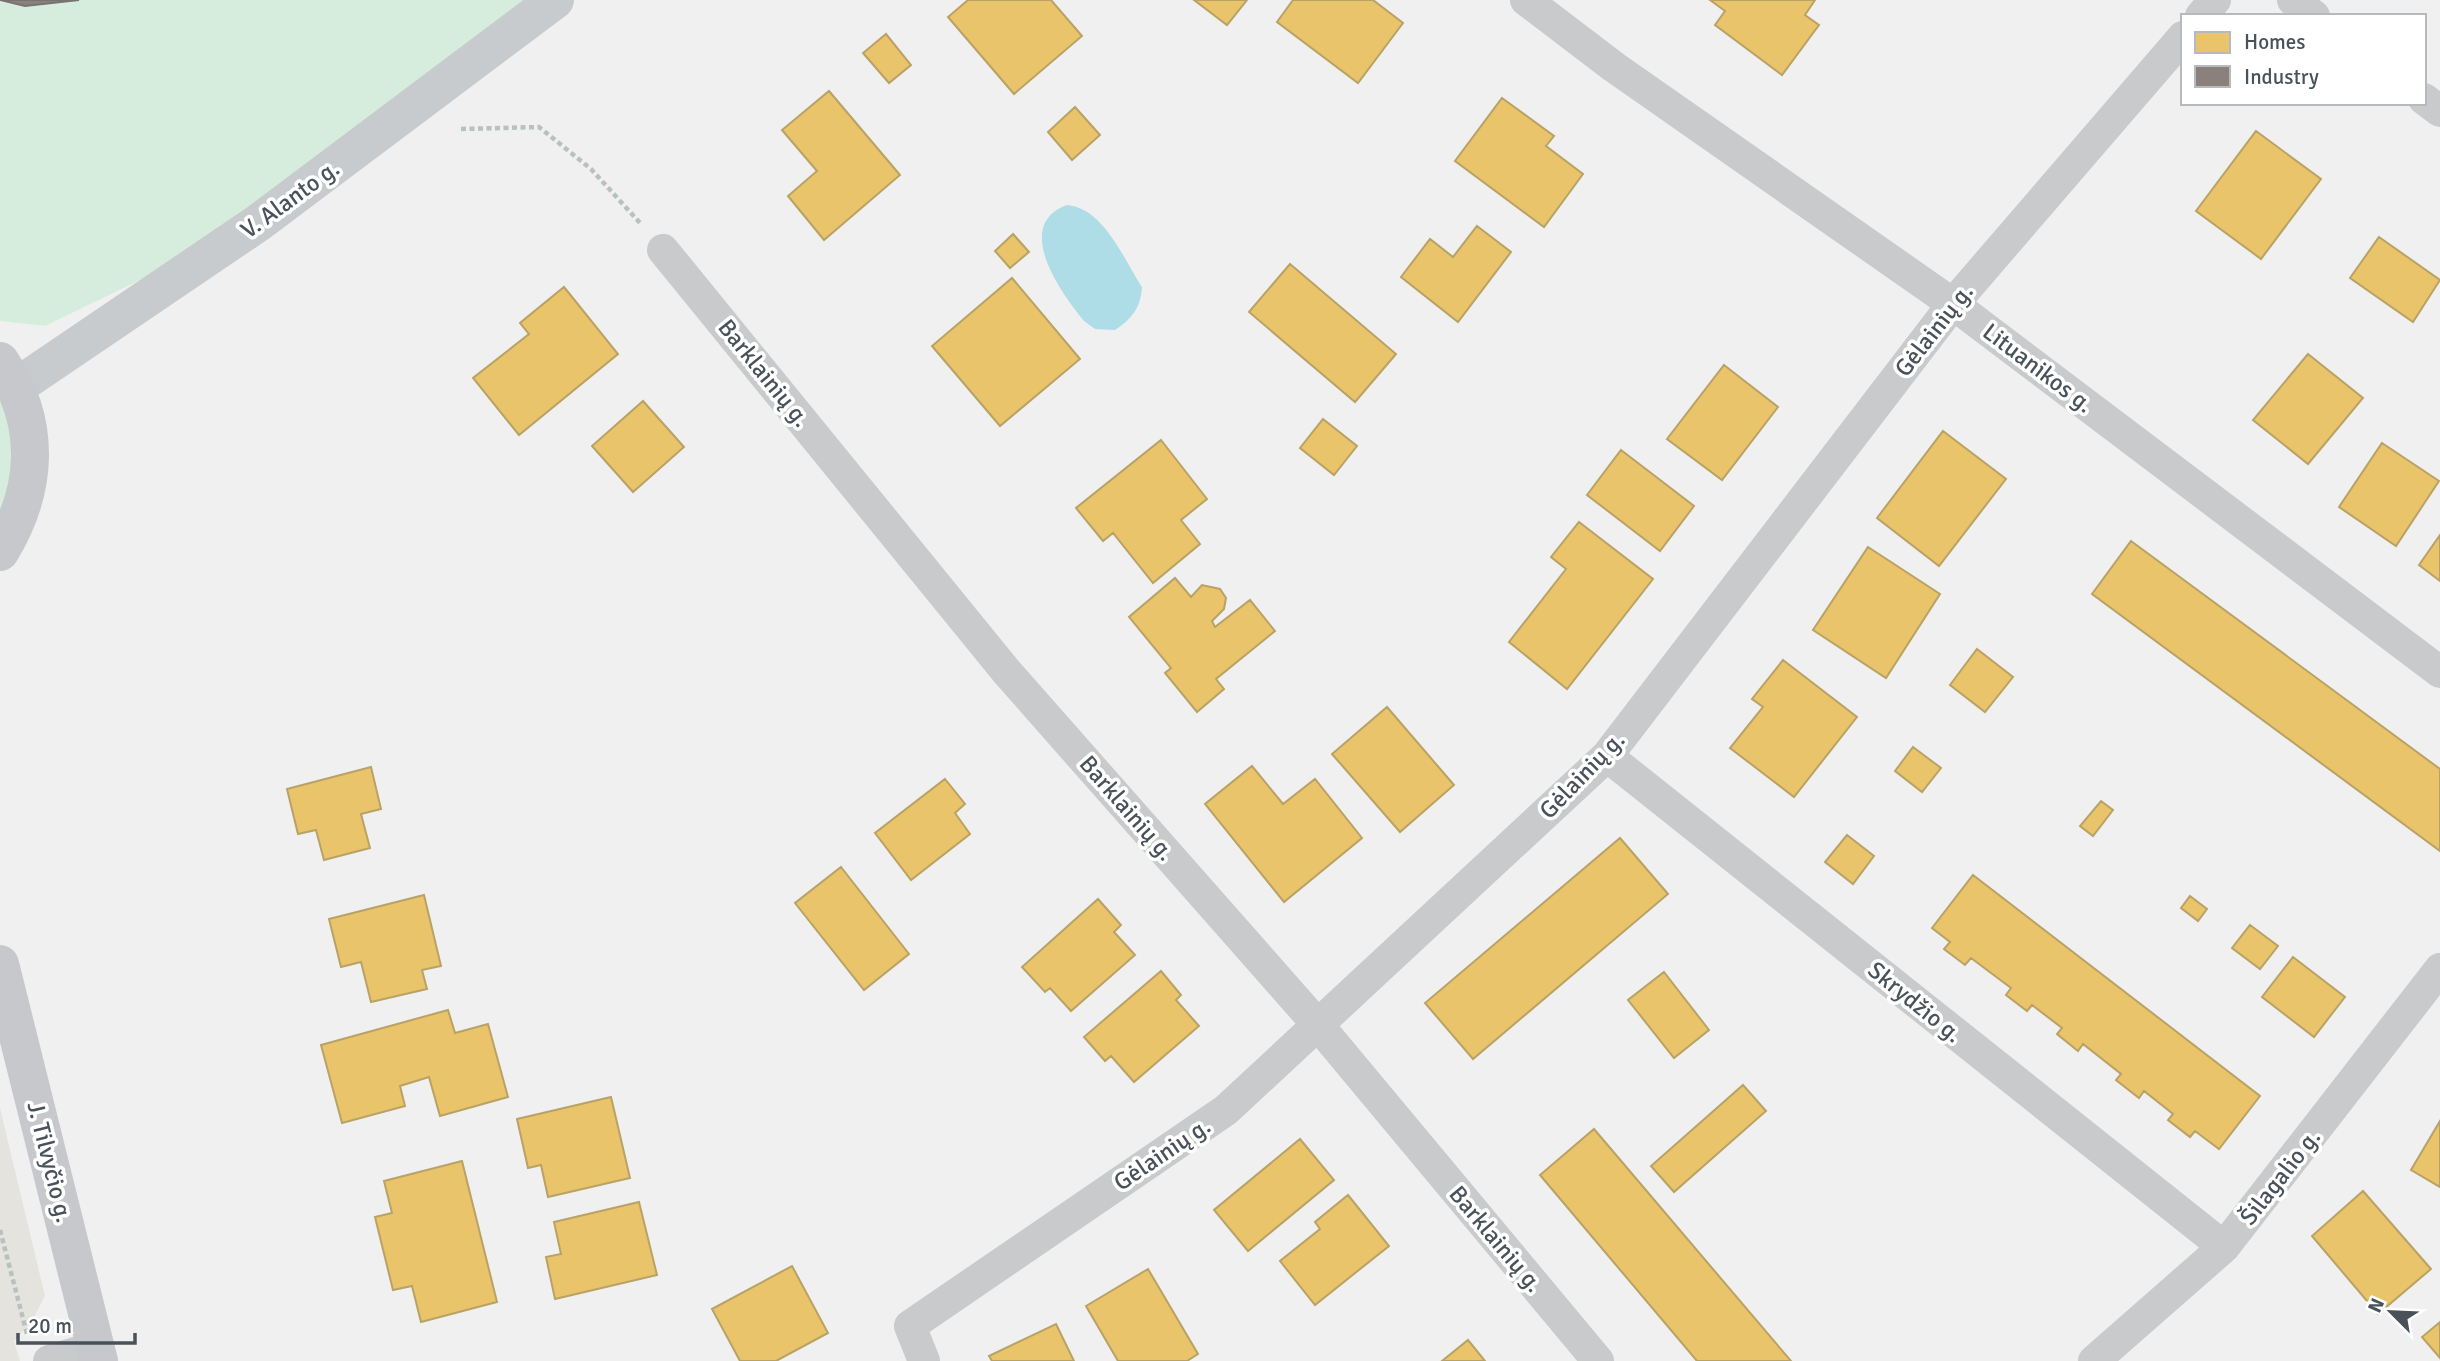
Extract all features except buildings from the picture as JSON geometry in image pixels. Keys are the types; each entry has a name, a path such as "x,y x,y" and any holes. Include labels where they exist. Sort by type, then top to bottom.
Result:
{"main road":[{"name":"V. Alanto g.","path":"8,374 258,223 555,0"},
{"path":"0,552 16,526 27,492 31,456 27,420 8,374"},
{"name":"J. Tilvyčio g.","path":"0,964 97,1354"}],"street":[{"name":"Lituanikos g.","path":"1526,0 1614,67 1953,304 2440,672"},
{"path":"2203,14 2215,0"},
{"path":"2293,0 2311,14"},
{"name":"Gėlainių g.","path":"924,1361 910,1326 1226,1110 1607,756 1953,304 2181,39"},
{"name":"Barklainių g.","path":"663,250 1006,671 1318,1025 1598,1361"},
{"name":"Skrydžio g.","path":"1607,756 2224,1247"},
{"name":"Šilagalio g.","path":"2094,1361 2224,1247 2440,969"},
{"path":"40,1354 97,1354"}],"path":[{"path":"461,129 539,127 591,169 663,250"},
{"path":"0,1230 40,1354"}],"shaded area":[{"path":"0,1108 45,1296 32,1321 14,1341 20,1361 0,1361"}],"green space":[{"path":"79,0 555,0 258,223 45,326 0,321 0,2 25,6"},
{"path":"0,393 8,413 14,473 0,517"}],"water":[{"path":"1067,205 1080,208 1102,225 1142,287 1140,301 1134,312 1115,330 1095,329 1084,321 1064,294 1046,260 1042,243 1043,228 1051,215"}]}
